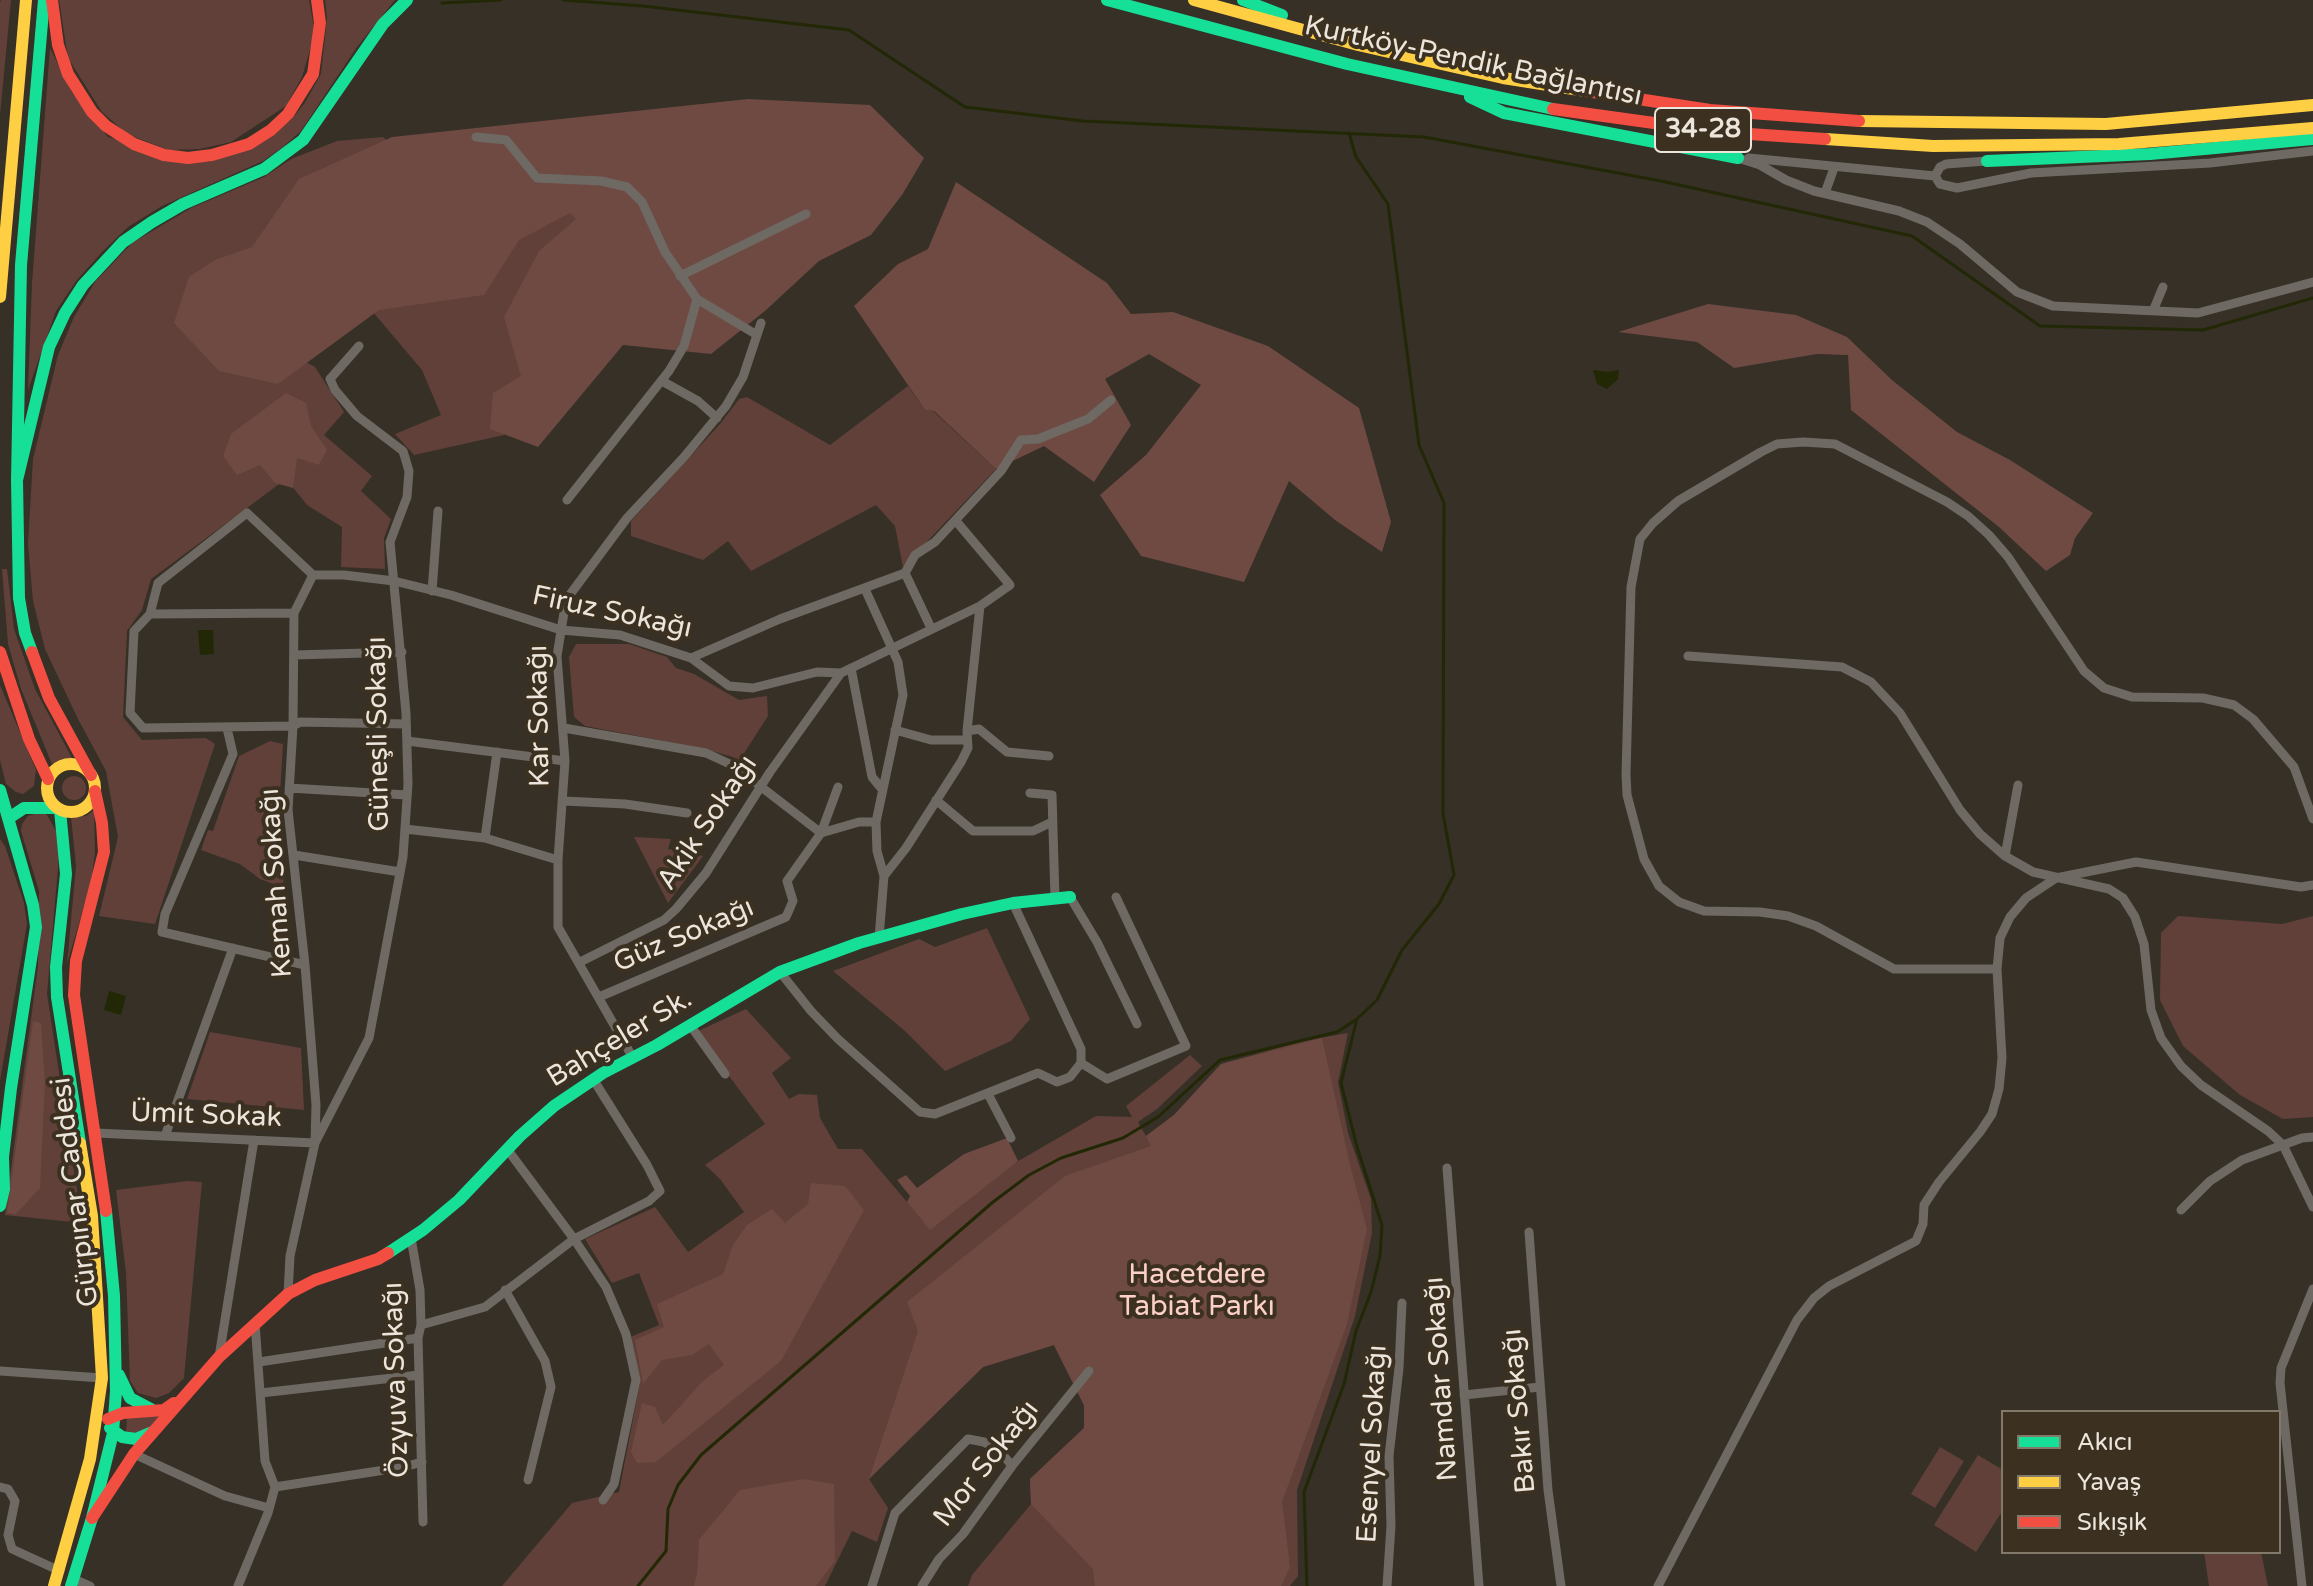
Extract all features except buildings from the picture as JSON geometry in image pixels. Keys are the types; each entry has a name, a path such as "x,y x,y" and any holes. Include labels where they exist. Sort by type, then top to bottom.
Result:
{"main road":[{"path":"0,297 26,0"},
{"path":"9,818 24,808 80,810 92,799 95,791 91,775 49,698 25,633 19,598 17,480 21,265 44,0"},
{"path":"52,0 58,45 68,74 92,112 106,126 134,144 164,155 188,158 212,155 249,144 288,114 313,74 319,32 317,0"},
{"path":"17,480 49,347 83,285 123,242 152,222 183,204 264,169 303,140 383,24 407,0"},
{"path":"1090,0 1121,4"},
{"name":"Kurtköy-Pendik Bağlantısı","path":"1107,0 1347,64 1451,87 1600,117 1704,130 1903,145 2119,144 2313,128"},
{"name":"Kurtköy-Pendik Bağlantısı","path":"1194,0 1358,45 1503,78 1710,110 1872,122 1991,125 2106,124 2313,105"},
{"path":"1243,0 1358,45"},
{"path":"1451,87 1504,113 1738,158"},
{"path":"1987,161 2138,154 2313,139"},
{"path":"0,652 47,783 47,795 58,809"},
{"path":"9,818 64,764 80,766 91,775"},
{"path":"0,790 33,905 36,927 11,1088 3,1157 4,1189 0,1206"},
{"name":"Gürpınar Caddesi","path":"95,791 104,852 76,961 74,995 96,1133 114,1296 117,1365 110,1418"},
{"name":"Gürpınar Caddesi","path":"58,809 66,874 56,967 57,997 92,1216 102,1378 95,1437 60,1571"},
{"name":"Bahçeler Sk.","path":"92,1518 134,1454 219,1357 288,1294 315,1280 378,1259 411,1238 459,1200 507,1149 554,1106 593,1079 780,972 962,914 1013,903 1070,897"},
{"path":"117,1365 120,1380 130,1398 158,1411"},
{"path":"73,1582 113,1433 102,1378"},
{"path":"95,1437 110,1418 158,1411 185,1397"},
{"path":"113,1433 136,1439 159,1427"},
{"path":"54,1586 60,1571"}],"street":[{"path":"476,137 506,140 537,178 601,181 627,187 642,202 665,252 697,299 757,335"},
{"path":"1935,176 1940,184 1957,188 2040,172 2210,163 2313,151"},
{"path":"1738,158 1935,176"},
{"path":"1738,158 1760,165 1786,180 1899,211 1927,222 1960,244 2017,292 2053,306 2198,313 2313,282"},
{"path":"1935,176 1946,164 1987,161"},
{"path":"1825,193 1834,168"},
{"path":"680,276 806,214"},
{"path":"2153,311 2163,287"},
{"path":"567,500 662,381 684,346 697,299"},
{"name":"Kar Sokağı","path":"633,1058 558,927 558,860 565,761 557,656 566,600 627,518 717,418 743,377 761,323"},
{"name":"Güneşli Sokağı","path":"288,1294 290,1256 315,1143 369,1038 405,829 407,741 402,652 390,542 407,497 409,471 403,451 357,416 335,390 330,379 359,346"},
{"path":"662,381 698,401 717,418"},
{"path":"931,628 905,573 915,555 935,542 956,521 1001,471 1021,440 1038,439 1088,419 1111,400"},
{"path":"1997,969 1894,969 1816,926 1788,916 1704,911 1679,902 1659,886 1644,859 1627,795 1626,775 1631,587 1640,539 1678,501 1777,444 1835,444 1968,516 2008,557 2084,671 2104,688 2132,697 2203,698 2234,705 2253,719 2294,767 2313,819"},
{"path":"432,591 438,511"},
{"path":"313,575 247,513 158,583 150,614 134,631 130,713 143,728 293,726 300,722 406,724"},
{"path":"691,658 729,686 753,688 817,672 846,670 980,606 1010,585 956,521"},
{"name":"Firuz Sokağı","path":"313,575 394,581 499,609 561,630 620,635 691,658 780,619 905,573"},
{"name":"Kemah Sokağı","path":"313,575 294,613 293,726 288,810 305,965 316,1105 315,1143"},
{"path":"865,589 898,662 903,695 876,822 877,851 884,876 879,938"},
{"path":"884,876 906,848 968,748 980,606"},
{"path":"150,614 294,613"},
{"path":"294,655 402,652"},
{"path":"1688,656 1842,667 1871,682 1900,713 1960,810 1980,834 2005,856 2033,872 2109,889 2123,898 2135,917 2144,944 2151,1010 2161,1038 2181,1066 2201,1085 2268,1131 2283,1145 2313,1207"},
{"path":"846,670 872,777 882,789"},
{"name":"Akik Sokağı","path":"580,962 664,920 676,909 706,873 810,712 846,670"},
{"path":"227,728 233,754 165,914 162,932 305,965"},
{"path":"564,728 706,753 734,766 821,833 859,822 876,822"},
{"path":"895,730 931,740 967,736 979,729 1007,752 1049,756"},
{"path":"407,741 565,761"},
{"path":"485,838 497,752"},
{"path":"2005,856 2018,785"},
{"name":"Güz Sokağı","path":"599,997 786,917 793,901 787,881 821,833 838,787"},
{"path":"289,788 407,795"},
{"path":"1030,793 1052,795 1055,898"},
{"path":"936,800 973,831 1033,831 1052,822"},
{"path":"564,801 625,804 687,813"},
{"path":"405,829 485,838 558,860"},
{"path":"294,855 400,872"},
{"path":"1658,1586 1797,1320 1814,1298 1829,1286 1916,1241 1923,1224 1924,1205 1992,1114 1999,1089 2002,1058 1997,969 2000,938 2010,917 2026,898 2056,878 2136,862 2301,887 2313,885"},
{"path":"1070,897 1097,942 1137,1024"},
{"path":"1081,1063 1107,1079 1186,1046 1116,897"},
{"path":"780,972 838,1039 920,1112 935,1114 1038,1073 1057,1082 1070,1077 1081,1063 1081,1049 1013,903"},
{"path":"165,1136 233,948"},
{"path":"690,1025 725,1074"},
{"path":"421,1325 485,1307 574,1239 649,1201 660,1191 593,1079"},
{"path":"988,1094 1011,1138"},
{"name":"Ümit Sokak","path":"96,1133 315,1143"},
{"path":"2181,1210 2210,1181 2242,1160 2313,1137"},
{"path":"219,1357 254,1140"},
{"path":"507,1149 606,1287 626,1334 636,1380 614,1484 603,1500"},
{"name":"Namdar Sokağı","path":"1447,1168 1479,1586"},
{"name":"Bakır Sokağı","path":"1529,1232 1548,1490 1561,1586"},
{"name":"Özyuva Sokağı","path":"411,1238 420,1290 421,1325 418,1338 423,1522"},
{"path":"2302,1586 2280,1383 2283,1364 2313,1289"},
{"path":"505,1290 545,1361 551,1387 528,1480"},
{"name":"Esenyel Sokağı","path":"1387,1586 1391,1526 1389,1456 1399,1368 1402,1303"},
{"path":"238,1586 275,1487 265,1461 255,1323"},
{"path":"259,1362 418,1338"},
{"path":"0,1371 102,1378"},
{"name":"Mor Sokağı","path":"922,1586 939,1559 963,1534 1012,1466 1089,1371"},
{"path":"261,1393 419,1375"},
{"path":"1464,1395 1540,1387"},
{"path":"872,1586 895,1513 968,1439 984,1442 1000,1451 1012,1466"},
{"path":"134,1454 225,1496 269,1508"},
{"path":"275,1487 422,1462"},
{"path":"0,1487 8,1489 15,1501 8,1535 12,1549 60,1571"},
{"path":"73,1582 90,1586"}],"green space":[{"path":"11,0 0,115 0,2"},
{"path":"59,0 309,0 315,33 302,77 286,106 231,142 200,149 169,150 127,134 102,112 68,58"},
{"path":"325,0 395,0 357,47 301,131 283,147 263,161 162,206 128,227 103,251 77,280 56,311 28,390 32,283 50,48 71,91 108,137 209,162 291,120 304,104 321,74 327,18"},
{"path":"748,99 870,105 924,158 902,195 871,235 819,261 765,311 711,354 623,345 538,447 490,429 493,393 521,376 504,317 539,251 576,219 570,213 519,240 484,295 379,310 278,384 219,371 174,323 189,277 215,260 252,247 299,179 392,137"},
{"path":"383,137 408,160 225,318 315,367 344,412 324,435 372,476 361,491 391,519 384,538 385,569 341,567 342,527 307,505 286,479 151,579 142,610 127,631 123,717 142,740 206,738 215,744 155,924 99,916 118,837 106,771 45,649 33,601 28,544 33,459 58,355 74,317 95,282 132,243 191,208 264,177 291,159 337,141"},
{"path":"956,182 1107,283 1131,314 1173,312 1268,346 1359,408 1391,522 1382,552 1335,520 1289,481 1244,582 1141,556 1100,495 1146,455 1201,385 1149,354 1105,379 1131,425 1094,482 1044,446 996,469 934,411 925,410 854,306 898,264 928,249"},
{"path":"569,197 599,217 535,351 504,435 414,455 395,434 441,415 422,370 372,311"},
{"path":"1708,304 1796,315 1847,337 1892,380 1957,432 2010,460 2093,513 2075,538 2070,555 2046,571 1999,527 1851,410 1848,355 1817,354 1734,368 1697,342 1618,332"},
{"path":"908,386 925,410 933,411 996,469 903,567 895,526 876,505 751,571 728,541 703,560 631,536 631,521 739,399 747,397 830,445"},
{"path":"286,393 306,403 311,426 327,450 319,465 297,458 293,488 275,483 260,465 237,475 223,456 231,434"},
{"path":"2,569 7,569 14,629 35,689 72,758 52,764 21,689 8,644"},
{"path":"576,644 629,644 667,657 676,668 694,674 739,700 767,696 768,716 739,761 701,748 585,726 574,717 569,657"},
{"path":"0,685 36,770 34,786 23,794 6,784 0,760"},
{"path":"270,741 283,744 279,810 284,888 260,879 240,864 201,850 208,830 213,831 239,756"},
{"path":"74,776 83,779 86,788 83,797 74,800 65,797 62,788 65,779"},
{"path":"94,810 95,853 91,882 67,964 76,866 71,817 86,816"},
{"path":"41,812 47,815 56,831 59,857 47,994 82,1223 5,1215 38,966 39,891 21,831 28,816"},
{"path":"634,837 671,839 668,849 703,856 668,903"},
{"path":"0,839 24,903 27,924 0,1081"},
{"path":"2178,916 2282,924 2313,916 2313,1117 2283,1119 2240,1095 2183,1046 2160,1000 2161,933"},
{"path":"987,928 1030,1019 1011,1041 945,1071 905,1031 833,971 919,939 935,947"},
{"path":"746,1009 791,1058 772,1073 789,1099 799,1094 817,1095 820,1118 838,1149 862,1149 930,1229 1008,1167 1096,1116 1132,1117 1126,1106 1190,1055 1202,1066 1157,1109 1138,1122 1146,1136 1174,1115 1221,1064 1303,1041 1348,1033 1338,1082 1348,1133 1371,1199 1372,1233 1355,1316 1297,1490 1298,1576 1290,1586 968,1586 972,1575 1031,1504 1030,1479 1084,1428 1084,1405 1054,1345 983,1367 869,1479 888,1508 877,1542 852,1531 825,1586 502,1586 572,1503 619,1492 640,1383 628,1338 659,1325 639,1273 612,1283 585,1239 655,1207 688,1252 744,1212 720,1179 705,1165 765,1124 696,1032"},
{"path":"33,1021 41,1023 45,1083 40,1188 16,1214 7,1213"},
{"path":"210,1032 301,1048 304,1110 187,1099"},
{"name":"Hacetdere Tabiat Parkı","path":"1322,1038 1367,1229 1347,1324 1282,1502 1290,1567 1281,1586 1095,1586 1093,1569 1031,1504 1030,1479 1084,1428 1084,1405 1054,1345 983,1367 869,1479 918,1331 907,1302 1065,1176 1151,1146 1146,1136 1174,1115 1221,1064"},
{"path":"1007,1138 1018,1161 930,1230 907,1202 910,1196 897,1180 906,1175 917,1188 964,1154"},
{"path":"202,1182 184,1378 169,1393 156,1398 138,1393 130,1381 126,1273 116,1190"},
{"path":"811,1183 845,1186 864,1210 781,1361 656,1462 637,1463 631,1452 642,1403 655,1407 663,1425 703,1381 724,1365 709,1344 692,1355 662,1360 643,1384 635,1340 664,1327 657,1304 723,1274 733,1245 747,1225 772,1209 785,1223 808,1204"},
{"path":"162,1416 148,1430 126,1431 127,1418"},
{"path":"1940,1447 1964,1461 1935,1508 1911,1494"},
{"path":"1978,1455 2001,1469 2001,1513 1976,1552 1934,1525"},
{"path":"803,1479 834,1484 835,1561 816,1586 694,1586 699,1540 740,1490"},
{"path":"2204,1554 2261,1554 2268,1586 2209,1586"}],"shaded area":[{"path":"1593,370 1619,370 1618,379 1607,389 1597,384"},
{"path":"198,630 213,630 214,654 200,655"},
{"path":"109,991 126,996 121,1015 104,1010"},
{"path":"74,1230 83,1230 86,1255 72,1254"}],"waterway":[{"path":"442,3 501,0"},
{"path":"563,0 849,30 965,107 1083,121 1424,137 1661,181 1912,236 2040,326 2203,330 2313,298"},
{"path":"1307,1586 1304,1492 1344,1384 1356,1331 1371,1292 1380,1256 1382,1225 1341,1083 1357,1019 1377,1000 1402,950 1439,904 1454,875 1443,813 1444,503 1419,445 1388,204 1356,157 1349,133"},
{"path":"638,1586 666,1551 668,1509 678,1485 701,1455 993,1202 1029,1175 1061,1158 1123,1138 1158,1117 1220,1060 1337,1032 1357,1019"}],"traffic: fast":[{"path":"32,652 19,598 17,480 21,265 44,0"},
{"path":"17,480 49,347 83,285 123,242 152,222 183,204 264,169 303,140 383,24 407,0"},
{"path":"1107,0 1347,64 1553,109"},
{"path":"1243,0 1282,15"},
{"path":"1470,97 1504,113 1738,158"},
{"path":"1987,161 2150,154 2313,139"},
{"path":"0,790 33,905 36,927 11,1088 3,1157 4,1189 0,1206"},
{"path":"9,818 24,808 57,808"},
{"path":"60,810 66,874 56,967 57,997 80,1143"},
{"path":"388,1253 423,1230 459,1200 520,1136 554,1106 603,1073 657,1045 780,972 859,943 962,914 1013,903 1070,897"},
{"path":"71,1586 113,1433 116,1391 114,1296 106,1211"},
{"path":"119,1375 130,1398 151,1409"},
{"path":"110,1428 122,1437 136,1439 150,1433"}],"traffic: slow":[{"path":"0,297 26,0"},
{"path":"1194,0 1358,45 1503,78 1586,91"},
{"path":"1859,121 2106,124 2313,105"},
{"path":"1825,139 1933,146 2119,144 2313,128"},
{"path":"71,764 88,771 95,788 88,805 71,812 54,805 47,788 54,771 71,764"},
{"path":"54,1586 90,1459 102,1378 92,1216 80,1143"}],"traffic: jam":[{"path":"52,0 58,45 68,74 92,112 106,126 134,144 164,155 188,158 212,155 249,144 288,114 313,74 320,23 317,0"},
{"path":"1586,91 1710,110 1859,121"},
{"path":"1553,109 1719,132 1825,139"},
{"path":"0,652 29,739 48,779"},
{"path":"32,652 49,698 91,775"},
{"path":"95,791 104,852 76,961 74,995 106,1211"},
{"path":"92,1518 134,1454 219,1357 288,1294 315,1280 388,1253"},
{"path":"108,1419 123,1413 164,1410 174,1403"}]}
